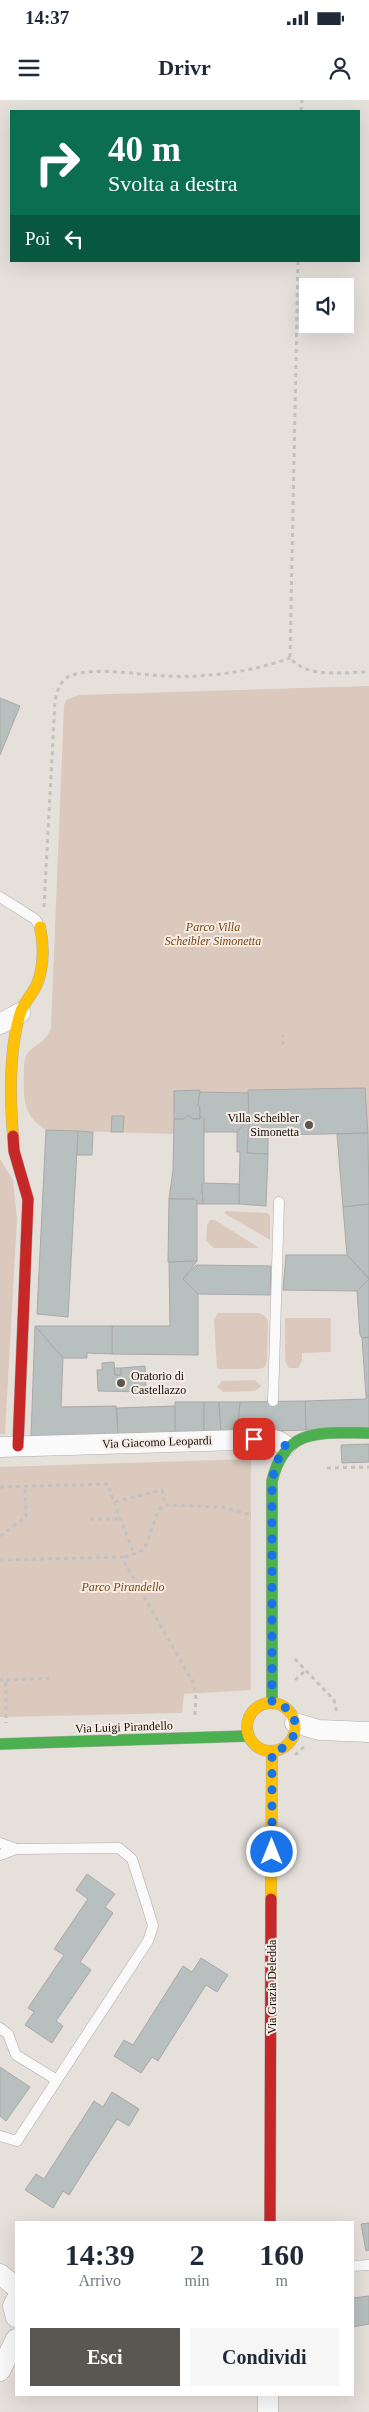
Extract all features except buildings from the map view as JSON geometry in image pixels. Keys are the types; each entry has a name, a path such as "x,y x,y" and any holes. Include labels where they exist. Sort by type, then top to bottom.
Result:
{"street":[{"path":"9,1446 28,1199 22,1173 14,1151 10,1102 12,1058 20,1013 37,984 41,966 43,940 40,927"},
{"path":"0,1024 20,1013"},
{"path":"0,1134 14,1151"},
{"name":"Via Giacomo Leopardi","path":"9,1446 278,1439 369,1432"},
{"path":"272,1703 272,1481 278,1439"},
{"path":"272,1703 287,1709 295,1723 295,1731 287,1746 272,1752 257,1748 248,1736 246,1728 251,1713 264,1704 272,1703"},
{"path":"295,1723 319,1730 369,1732"},
{"name":"Via Luigi Pirandello","path":"0,1744 248,1736"},
{"name":"Via Grazia Deledda","path":"270,2221 272,1752"},
{"path":"0,2274 15,2286"},
{"path":"0,2371 15,2341"},
{"path":"268,2396 268,2412"}],"lane":[{"path":"0,897 35,919 40,927"},
{"path":"273,1401 279,1202"},
{"path":"0,1843 16,1849"},
{"path":"0,1855 16,1849 119,1848 132,1860 153,1926 148,1941 17,2140 0,2136"},
{"path":"0,2028 8,2034 16,2055 57,2080"},
{"path":"354,2266 369,2265"}],"path":[{"path":"298,262 290,658 296,665 306,670 326,673 369,672"},
{"path":"40,927 44,916 55,701 58,688 67,677 79,673 100,672 193,676 242,671 290,658"},
{"path":"283,1035 283,1045"},
{"path":"327,1468 369,1467"},
{"path":"0,1487 108,1484 134,1554"},
{"path":"0,1536 26,1517 25,1486"},
{"path":"114,1502 162,1490 165,1505"},
{"path":"0,1560 125,1557 134,1554 144,1550 158,1511 165,1505 223,1507 244,1514 254,1515"},
{"path":"90,1518 121,1519"},
{"path":"125,1557 125,1563 194,1684 196,1698 195,1724"},
{"path":"292,1656 334,1700 337,1708 336,1730"},
{"path":"0,1680 54,1678"},
{"path":"6,1680 6,1728"}],"green space":[{"name":"Parco Villa Scheibler Simonetta","path":"369,686 369,1141 365,1089 248,1090 248,1093 174,1091 174,1134 46,1130 39,1125 26,1107 24,1064 28,1053 43,1040 51,1028 64,706 66,700 79,695"},
{"path":"0,1159 13,1180 17,1219 5,1434 0,1434"},
{"path":"226,1211 267,1213 270,1216 270,1240 224,1213"},
{"path":"210,1220 215,1220 259,1248 214,1248 206,1241 207,1225"},
{"path":"218,1313 259,1313 265,1316 268,1321 267,1361 265,1367 259,1369 217,1369 214,1320"},
{"path":"285,1318 331,1318 331,1352 302,1353 302,1361 298,1368 289,1368 285,1361"},
{"path":"255,1380 261,1386 255,1391 223,1392 217,1387 222,1381"},
{"name":"Parco Pirandello","path":"251,1459 251,1690 184,1694 182,1713 0,1717 0,1467"}],"traffic: fast":[{"path":"272,1703 272,1481 278,1463 286,1450 308,1436 336,1433 369,1433"},
{"path":"0,1744 248,1736"}],"traffic: slow":[{"path":"13,1136 11,1091 14,1043 21,1010 35,988 41,970 43,948 40,927"},
{"path":"266,1703 276,1703 285,1707 291,1713 294,1718 295,1727 294,1736 285,1747 276,1751 266,1751 257,1747 251,1741 247,1732 247,1722 251,1713 257,1707 266,1703"},
{"path":"271,1899 272,1752"}],"traffic: jam":[{"path":"13,1136 14,1151 28,1199 18,1446"},
{"path":"270,2221 271,1899"}],"place":[{"name":"Villa Scheibler Simonetta","path":"309,1125"},
{"name":"Oratorio di Castellazzo","path":"121,1383"}],"route":[{"path":"254,1439 274,1440 286,1446 278,1457 272,1481 272,1703 287,1709 295,1723 295,1731 287,1746 272,1752 272,1852"}]}
